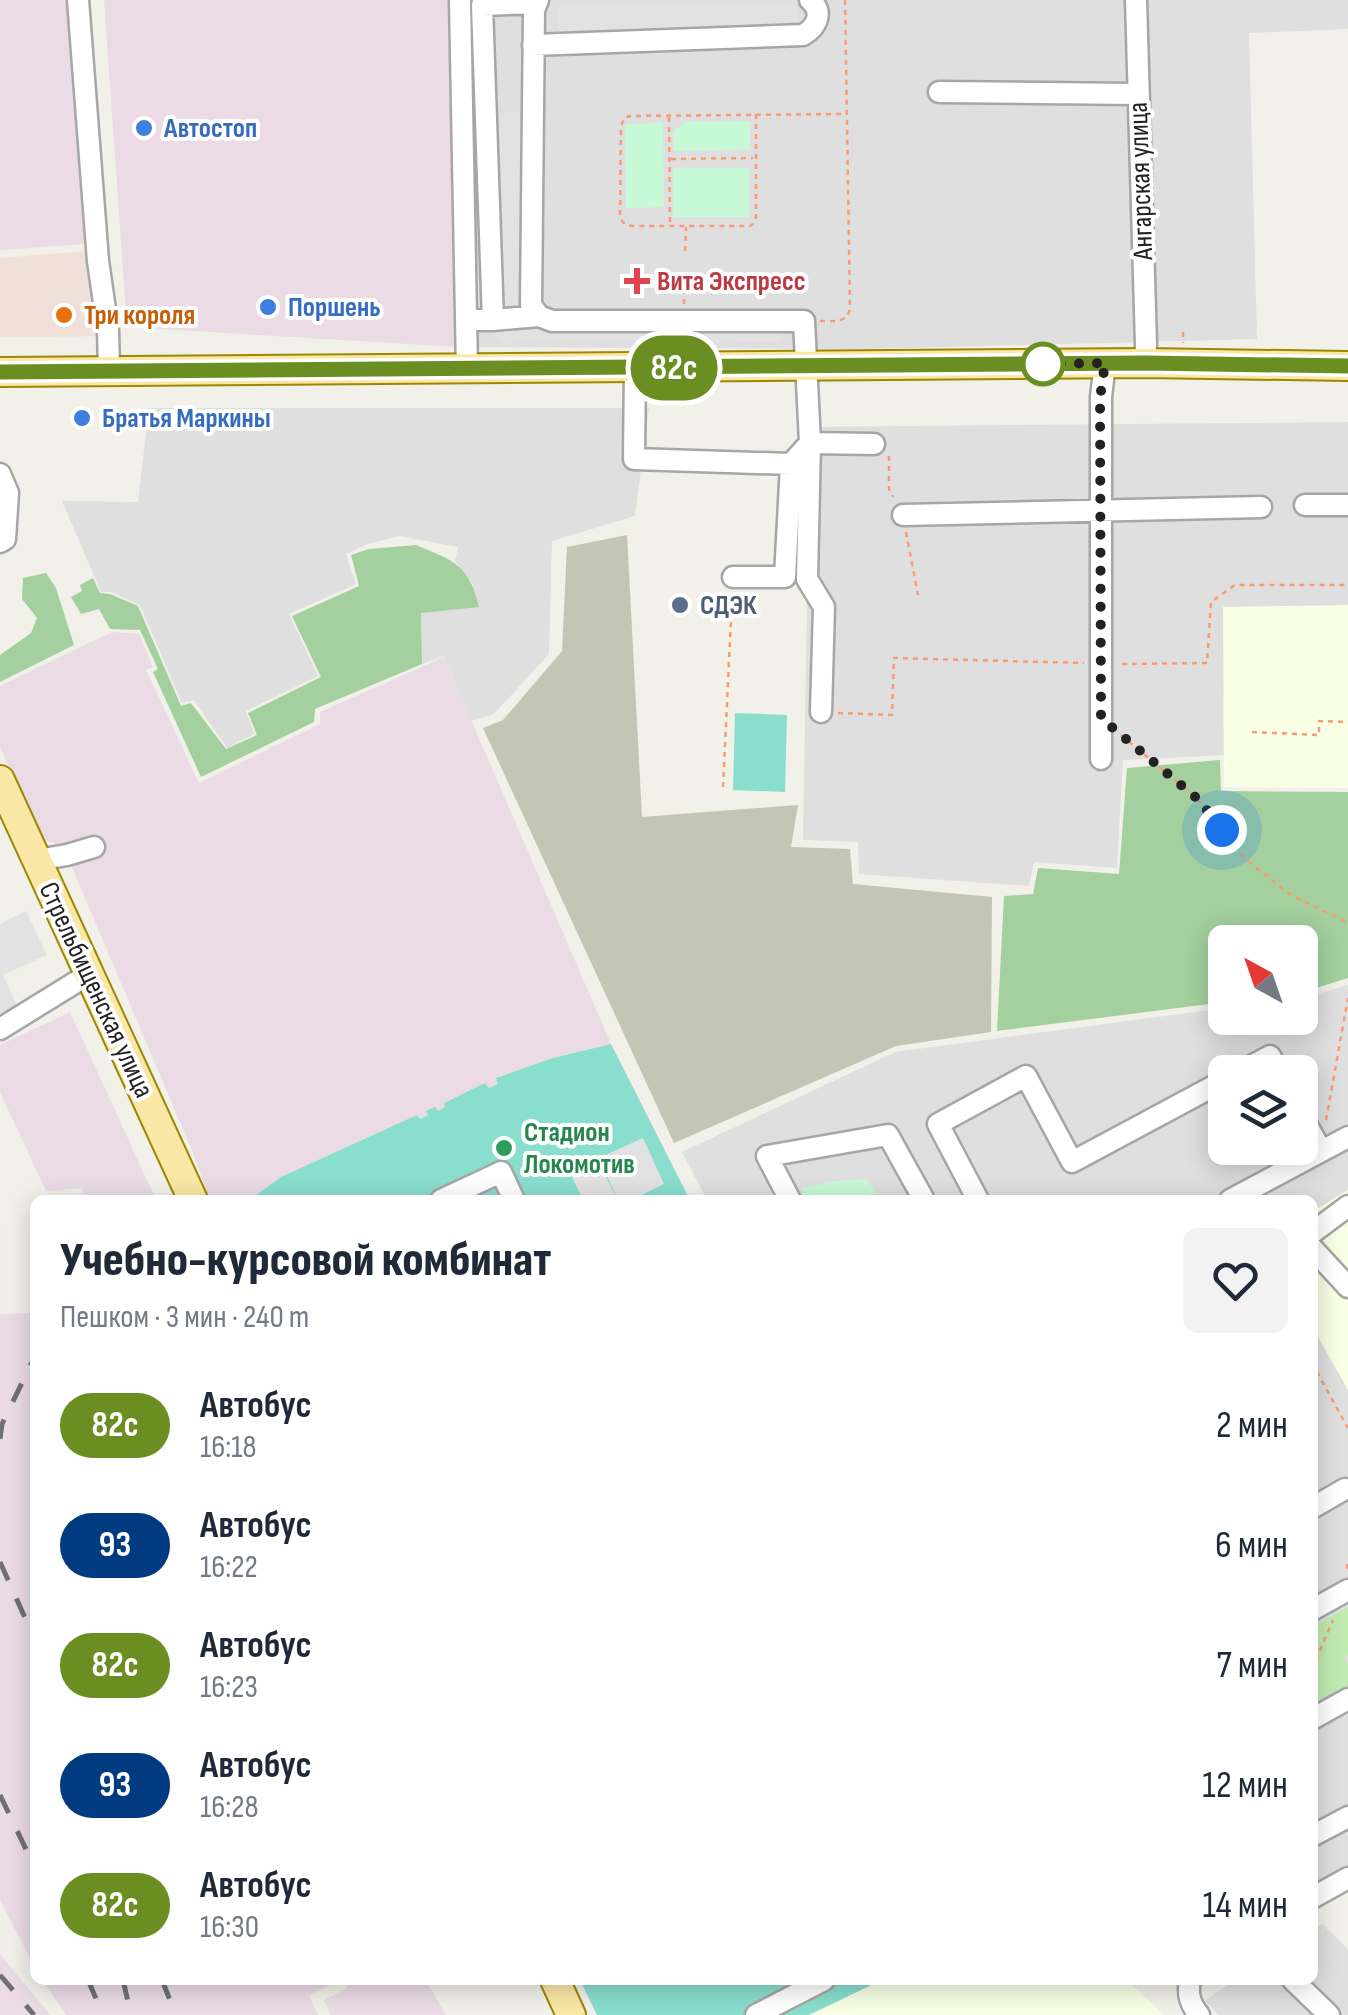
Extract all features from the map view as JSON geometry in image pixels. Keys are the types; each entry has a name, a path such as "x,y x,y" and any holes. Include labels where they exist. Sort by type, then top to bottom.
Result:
{"main road":[{"path":"0,372 1105,363 1348,366"},
{"name":"Стрельбищенская улица","path":"0,780 191,1195"},
{"path":"556,1985 571,2015"}],"street":[{"path":"78,0 109,370"},
{"path":"534,46 803,35 817,21 818,10 810,0"},
{"name":"Ангарская улица","path":"1136,0 1145,363"},
{"path":"467,4 536,2 531,305 539,316"},
{"path":"467,4 493,320"},
{"path":"467,4 468,370"},
{"path":"939,92 1138,94"},
{"path":"467,320 539,316 552,321 804,321 810,443 807,579 824,607 822,712"},
{"path":"1101,758 1100,398 1105,363"},
{"path":"634,368 634,460 791,464"},
{"path":"733,577 785,576 791,464 810,443 874,444"},
{"path":"0,474 8,493 5,540 0,542"},
{"path":"1305,504 1348,505"},
{"path":"903,515 1261,507"},
{"path":"37,860 94,847"},
{"path":"0,1028 89,974"},
{"path":"975,1195 938,1124 1026,1076 1072,1162 1208,1089"},
{"path":"787,1195 767,1156 888,1135 921,1195"},
{"path":"1239,1195 1348,1137"},
{"path":"1318,1145 1321,1151"},
{"path":"452,1195 502,1172 512,1195"},
{"path":"1318,1228 1348,1206"},
{"path":"1318,1254 1348,1287"},
{"path":"1318,1505 1347,1490"},
{"path":"1318,1607 1347,1591"},
{"path":"1318,1716 1348,1699"},
{"path":"1318,1833 1348,1817"},
{"path":"1318,1895 1348,1878"},
{"path":"756,2015 814,1985"},
{"path":"1189,1985 1191,2005 1198,2015"},
{"path":"1298,1985 1329,2015"}],"path":[{"path":"804,321 841,321 850,310 845,0"},
{"path":"756,114 754,223 626,226 622,222 622,121 630,116 756,114 846,114"},
{"path":"670,116 670,226"},
{"path":"670,158 756,158"},
{"path":"685,250 686,226"},
{"path":"723,787 733,577"},
{"path":"822,712 892,715 894,658 1207,663 1211,602 1236,585 1348,585"},
{"path":"1101,718 1199,800 1245,859 1291,895 1348,923"},
{"path":"1252,732 1320,735 1320,722 1348,722"},
{"path":"1321,1151 1348,998"},
{"path":"1318,1375 1348,1428"},
{"path":"1318,1656 1347,1591"}],"shaded area":[{"path":"0,0 86,0 97,243 0,250"},
{"path":"104,0 448,0 459,347 127,327"},
{"path":"448,0 1348,0 1348,29 1249,33 1257,339 866,349 459,347"},
{"path":"797,2 797,29 558,32 558,5"},
{"path":"497,113 523,113 522,305 497,305"},
{"path":"99,250 114,336 0,337 0,258"},
{"path":"789,325 779,342 501,343 489,327"},
{"path":"149,408 649,408 635,516 552,541 549,654 494,714 471,721 444,656 422,664 421,613 474,585 455,561 458,547 399,536 346,554 356,584 289,614 318,676 246,711 254,734 227,748 194,700 182,703 140,605 111,592 101,592 62,501 138,502"},
{"path":"1348,422 1348,749 1123,760 1117,868 1034,862 1029,886 859,874 858,842 803,840 810,427"},
{"path":"627,535 642,817 798,805 791,847 850,849 853,884 992,897 991,1032 896,1046 674,1143 483,728 503,720 562,651 567,547"},
{"path":"1348,605 1348,788 1224,787 1223,607"},
{"path":"112,632 139,634 153,667 146,670 199,783 320,724 320,712 444,657 611,1044 502,1075 496,1078 499,1084 488,1089 485,1084 444,1103 446,1107 437,1111 435,1108 428,1115 419,1119 417,1116 281,1177 256,1195 208,1195 63,847 41,838 0,747 0,686"},
{"path":"735,713 787,715 785,792 733,790"},
{"path":"26,911 47,955 3,975 17,1006 0,1014 0,924"},
{"path":"1348,985 1348,1866 1318,1884 1318,1195 704,1195 682,1152 895,1052 1208,1010 1208,1035 1318,1035 1318,994"},
{"path":"70,1012 154,1195 84,1195 81,1188 46,1191 0,1092 0,1045"},
{"name":"Стадион Локомотив","path":"611,1044 687,1195 256,1195 281,1177 417,1115 420,1119 435,1107 438,1111 445,1107 444,1103 485,1083 489,1088 498,1084 496,1078 553,1058"},
{"path":"643,1138 664,1184 641,1195 616,1195 599,1158"},
{"path":"598,1160 615,1195 581,1195 570,1173"},
{"path":"1348,1190 1348,1390 1318,1337 1318,1208"},
{"path":"30,1313 30,1958 0,1900 0,1314"},
{"path":"1322,1924 1348,1949 1348,2015 1219,2015 1204,2001 1228,1985 1318,1985 1318,1927"},
{"path":"0,1954 50,2015 0,2015"},
{"path":"45,1985 331,1985 309,1995 318,2015 66,2015"},
{"path":"346,1985 429,1985 446,2015 331,2015 324,2000 347,1988"},
{"path":"582,1985 872,1985 809,2015 597,2015"},
{"path":"872,1985 1132,1985 1164,2015 809,2015"}],"green space":[{"path":"750,121 750,149 674,151 673,132 685,122"},
{"path":"663,123 664,207 626,208 625,124"},
{"path":"673,168 749,168 749,217 673,217"},
{"path":"416,545 458,566 470,581 479,607 421,613 422,664 315,709 314,722 201,777 153,672 158,669 140,630 110,629 99,609 81,614 71,597 82,591 80,585 93,578 100,593 138,606 181,706 191,703 226,749 257,735 248,713 321,677 292,616 359,586 351,555 369,549"},
{"path":"46,573 56,588 74,645 0,682 0,655 31,633 37,618 22,599 23,578"},
{"path":"1220,760 1221,791 1348,792 1348,978 1318,987 1318,925 1208,925 1208,1004 997,1031 1004,896 1033,894 1038,868 1119,874 1127,768"},
{"path":"867,1179 877,1195 803,1195 802,1188"},
{"path":"1348,1607 1348,1655 1344,1657 1348,1665 1348,1691 1318,1708 1318,1624"}],"railway":[{"path":"0,1439 2,1424 30,1366"},
{"path":"0,1562 30,1629"},
{"path":"0,1795 30,1858"},
{"path":"0,1975 34,2015"},
{"path":"90,1985 103,2015"},
{"path":"124,1985 131,2015"},
{"path":"164,1985 176,2015"}],"bus line":[{"name":"82с","path":"0,372 1145,363 1348,366"}],"place":[{"name":"Автостоп","path":"144,128"},
{"name":"Вита Экспресс","path":"637,281"},
{"name":"Поршень","path":"268,307"},
{"name":"Три короля","path":"64,315"},
{"name":"Братья Маркины","path":"82,418"},
{"name":"СДЭК","path":"680,605"},
{"name":"Стадион Локомотив","path":"504,1148"}],"route":[{"path":"1043,364 1105,363 1100,398 1101,718 1199,800 1222,830"}]}
